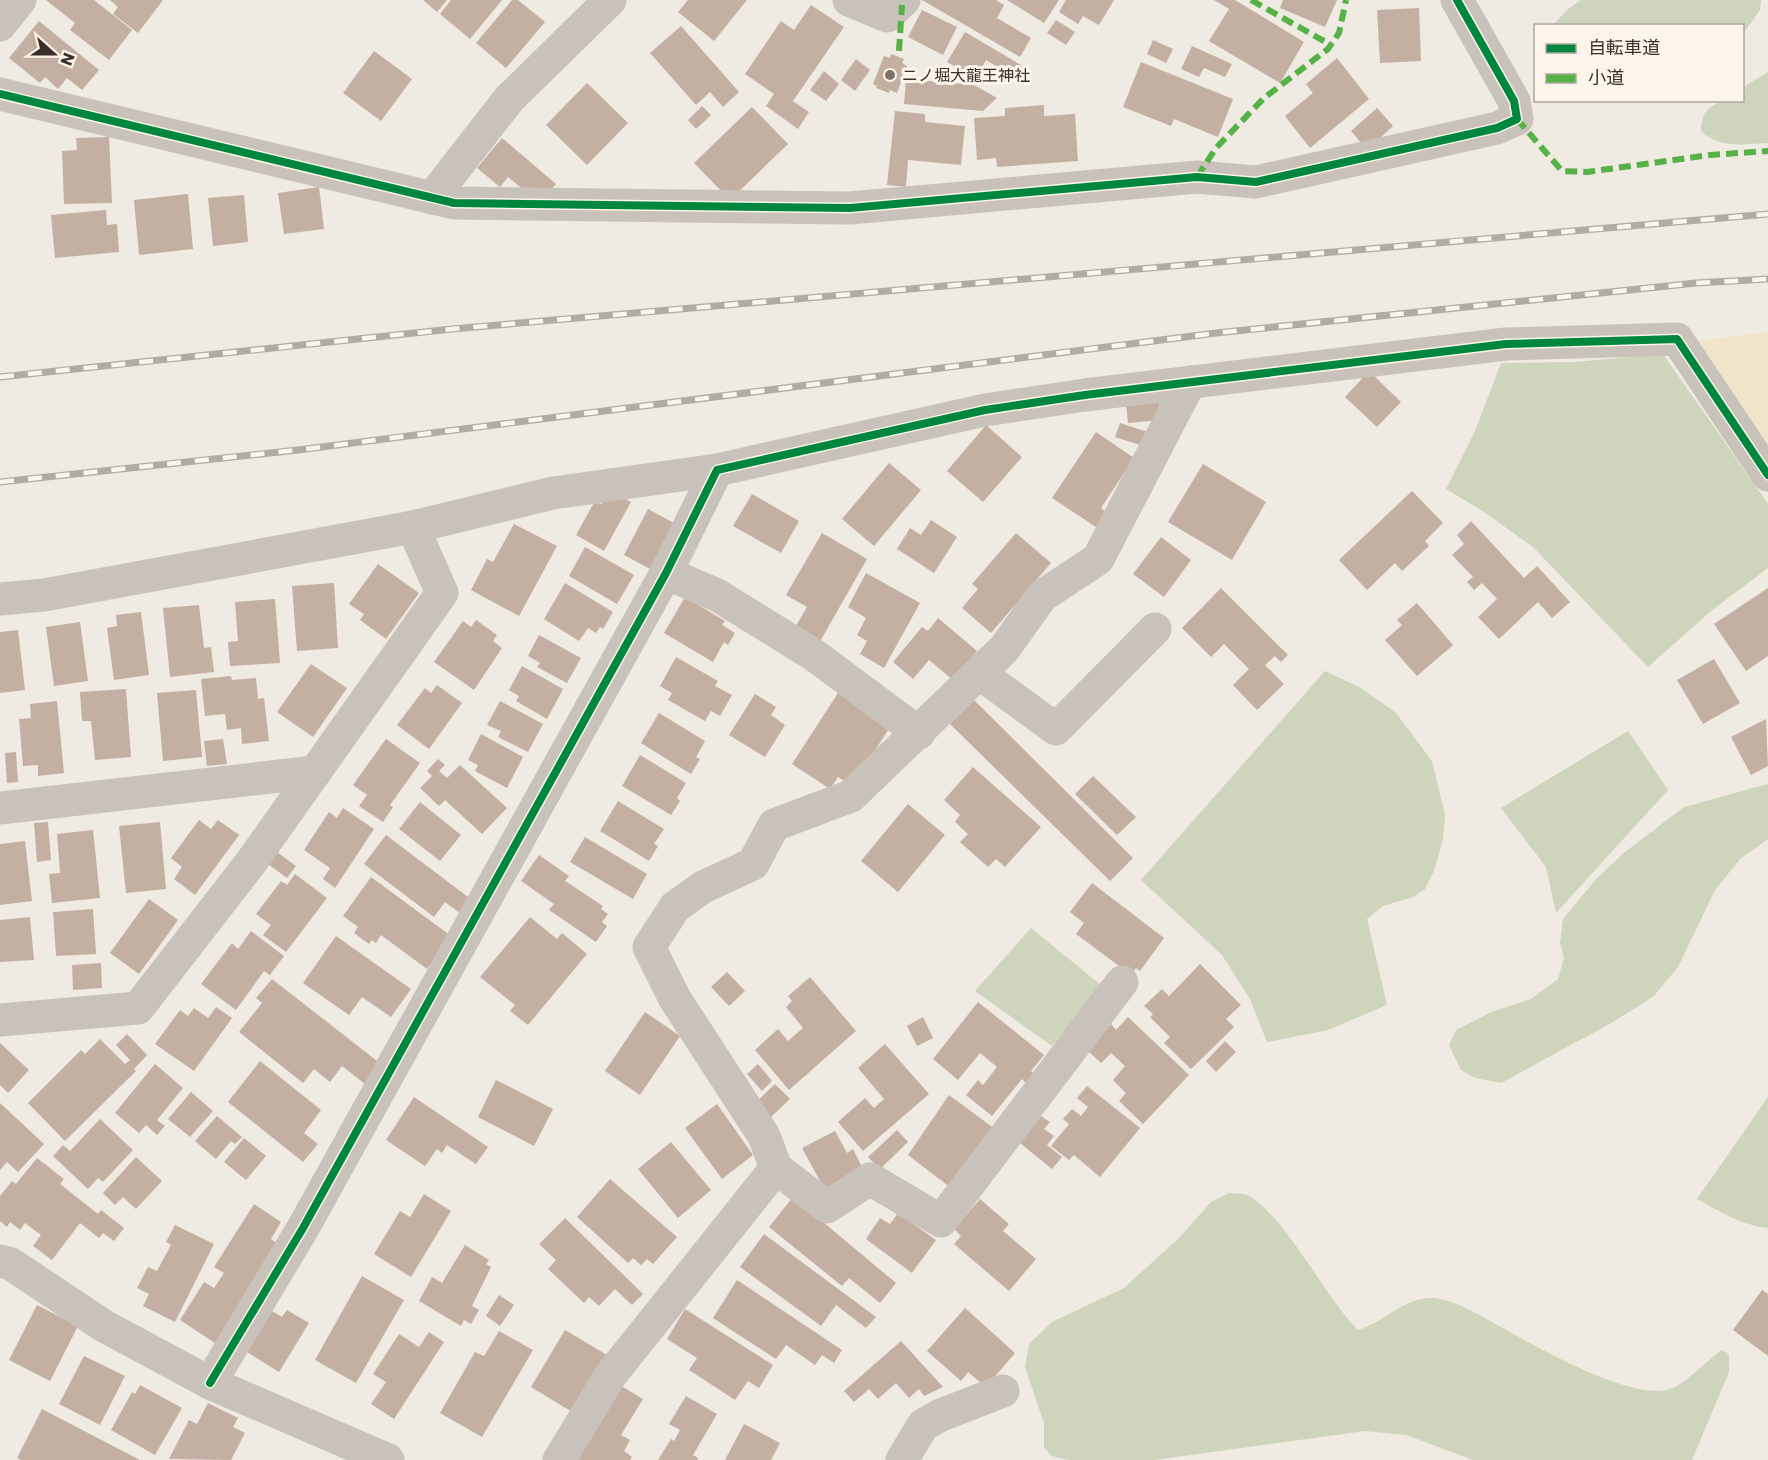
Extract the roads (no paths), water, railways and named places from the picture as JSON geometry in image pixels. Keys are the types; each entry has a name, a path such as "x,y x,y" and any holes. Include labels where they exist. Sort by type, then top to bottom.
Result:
{"street":[{"path":"0,25 20,0"},
{"path":"432,198 508,99 610,0"},
{"path":"849,0 887,16 904,0"},
{"path":"0,94 454,203 850,208 1197,177 1256,182 1497,128 1517,118 1514,101 1457,0"},
{"path":"0,599 44,595 413,527 553,493 717,470 986,410 1190,382 1506,344 1677,339 1768,475"},
{"path":"1122,982 941,1221 870,1179 827,1207 776,1168 764,1136 675,999 648,947 675,907 703,887 753,864 774,825 851,796 1004,649 1042,596 1098,559 1190,382"},
{"path":"210,1383 303,1228 666,573 717,470"},
{"path":"0,1020 138,1008 252,861 442,593 413,527"},
{"path":"666,573 717,595 814,655 919,733"},
{"path":"979,673 1056,729 1155,629"},
{"path":"0,808 315,772"},
{"path":"559,1460 610,1376 776,1168"},
{"path":"0,1261 11,1264 104,1326 210,1383 388,1460"},
{"path":"902,1460 923,1425 941,1415 1003,1391"}],"railway":[{"path":"0,377 452,329 1768,214"},
{"path":"0,482 298,450 1216,333 1696,283 1768,279"}],"place":[{"name":"ニノ堀大龍王神社","path":"890,75"}]}
